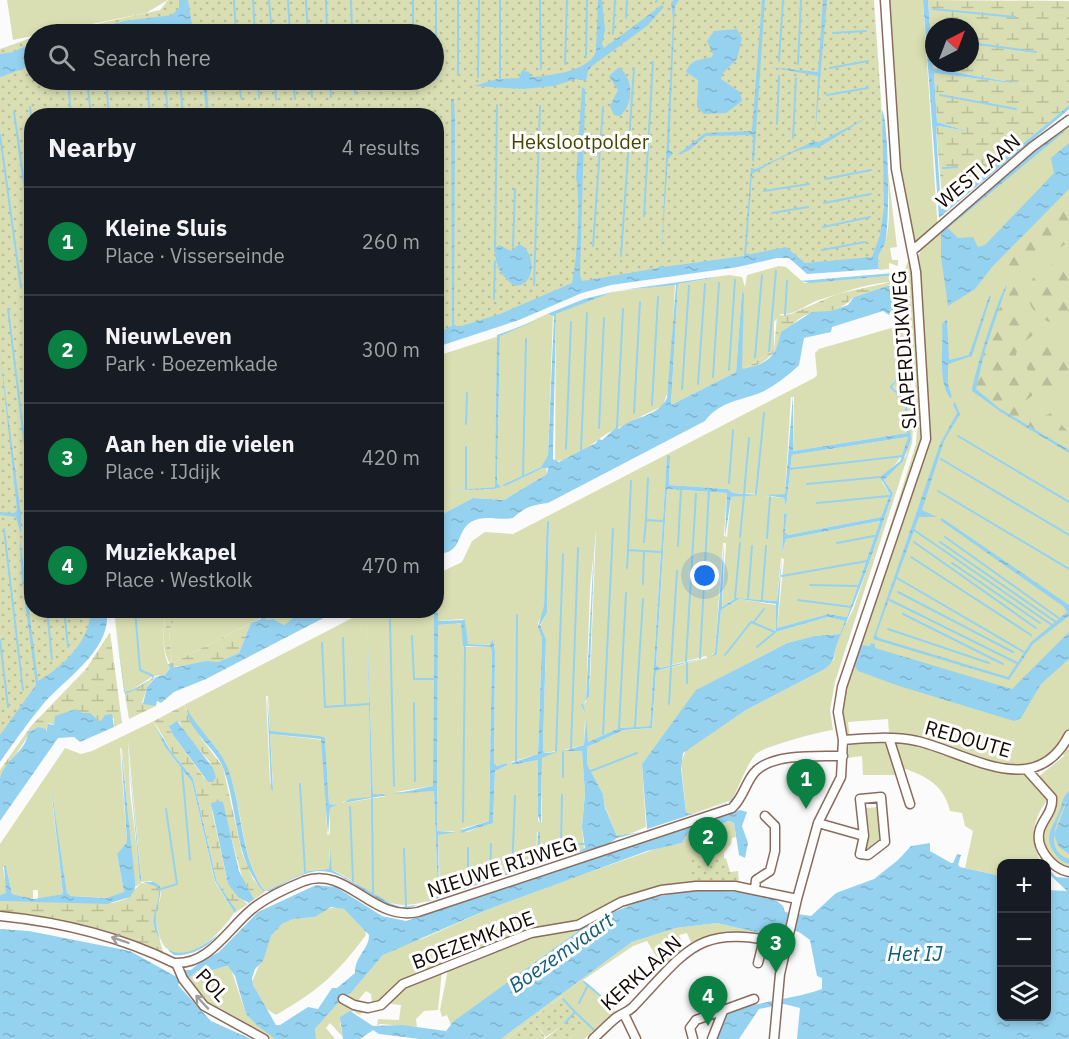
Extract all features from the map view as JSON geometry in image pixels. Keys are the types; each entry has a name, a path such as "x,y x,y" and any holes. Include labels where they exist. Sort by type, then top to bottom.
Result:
{"street":[{"name":"SLAPERDIJKWEG","path":"774,1039 787,940 797,898 818,824 840,781 843,740 838,712 842,687 926,439 917,282 896,169 885,0"},
{"name":"WESTLAAN","path":"912,251 1032,147 1069,120"},
{"name":"REDOUTE","path":"843,740 889,738 919,742 1005,769 1027,770 1051,760 1069,735"},
{"path":"889,738 910,804"},
{"name":"NIEUWE RIJWEG","path":"176,963 190,961 212,949 253,908 304,881 330,879 392,913 418,912 732,808 739,802 755,772 765,764 797,757 843,756"},
{"path":"1027,770 1052,798 1051,807 1039,833 1041,843 1053,865 1069,872"},
{"path":"881,797 885,842 868,855 860,854 864,836 860,799 881,797"},
{"path":"755,889 756,880 770,871 775,852 774,826 765,816"},
{"path":"818,824 864,836"},
{"name":"BOEZEMKADE","path":"343,999 354,1005 368,1008 381,1005 403,984 531,933 578,925 621,903 661,890 696,886 735,886 797,898"},
{"path":"0,916 59,924 106,935 176,963"},
{"name":"KERKLAAN","path":"593,1039 624,1014 690,948 715,937 727,936 787,940"},
{"path":"758,963 764,939"},
{"name":"POL","path":"176,963 181,976 204,1006 264,1039"},
{"path":"693,1039 690,1031 694,1022 754,999"},
{"path":"712,1039 723,1011"},
{"path":"624,1014 636,1039"}],"green space":[{"path":"7,0 168,0 146,13 92,24 24,24 24,38 13,40"},
{"name":"Hekslootpolder","path":"168,0 874,0 887,187 884,228 873,260 803,267 782,252 619,279 444,340 444,108 24,108 24,618 96,618 95,630 0,747 0,49 24,41 24,90 444,90 444,24 96,24 160,10"},
{"path":"888,0 923,0 925,72 928,72 937,223 917,243 914,242 898,162"},
{"path":"928,0 1069,1 1069,105 943,209 936,128 938,126 967,131 937,122 934,73 1026,85 955,72 979,72 979,18 929,18"},
{"path":"1069,122 1069,732 1047,760 1018,769 889,734 888,719 848,722 850,738 846,737 841,714 842,697 929,441 918,257 923,246 940,227"},
{"path":"887,163 897,247 890,248 892,260 898,260 898,266 889,263 889,269 879,270 878,262 882,261 878,258 885,243 888,224"},
{"path":"1069,192 1069,242 1032,265 1020,281 1018,290 1020,301 1037,330 1018,349 1016,362 1033,391 1032,396 1022,403 1035,420 1051,413 1069,433 1069,450 999,408 977,390 976,386 985,350 1009,282 995,267"},
{"path":"1064,254 1069,256 1069,290 1062,295 1069,305 1069,311 1049,322 1030,305 1028,290 1030,283 1042,270 1052,280 1056,276 1051,264"},
{"path":"910,257 922,441 854,642 916,444 918,413 904,271"},
{"path":"779,266 786,267 804,283 889,276 891,282 853,289 816,301 795,312 781,314 774,322 774,350 742,370 742,291 736,372 671,405 678,284 729,275 742,277 745,287 747,275"},
{"path":"897,271 900,272 914,417 912,443 835,682 830,710 833,730 761,751 756,754 749,765 732,800 692,814 686,813 681,763 686,750 746,710 825,669 834,659 836,643 853,610 893,493 884,480 906,456 910,432 905,399 892,387 904,372 898,330 901,375 889,387 904,401 907,433 793,451 794,397 791,397 785,494 765,496 784,498 786,508 792,455 908,437 899,460 882,482 890,494 881,517 788,535 785,532 787,514 784,513 782,553 786,539 880,521 847,617 828,614 777,628 784,559 781,558 777,601 736,598 722,607 726,543 723,543 715,652 711,655 717,654 721,610 739,599 776,605 776,632 828,617 845,621 840,634 814,636 787,643 697,690 642,764 646,827 622,837 617,836 605,807 603,794 587,764 587,747 624,730 652,728 656,671 707,658 706,656 660,668 656,665 667,489 727,493 724,536 727,537 731,497 760,494 733,493 728,489 669,485 670,456 667,456 650,726 619,728 588,742 585,719 584,745 564,750 582,751 585,792 582,827 584,849 540,862 540,832 537,832 536,864 440,895 438,835 456,831 437,831 438,625 461,623 465,647 490,647 492,651 489,821 461,829 467,832 493,822 495,771 508,765 506,763 497,766 494,763 495,651 493,640 491,645 468,644 463,619 438,621 438,618 444,618 444,571 462,562 472,541 485,532 513,534 814,378 817,375 815,353 819,349 898,326 899,306 893,273","holes":["549,521 547,613 540,626 546,639 543,748 544,753 556,751 542,758 542,823 538,821 538,760 512,765 511,762 538,754 542,638 538,623 544,612","596,529 590,683 586,702 583,704 585,714 581,705 586,699 590,589"]},
{"path":"891,282 888,287 853,298 837,309 803,316 785,334 772,354 756,365 744,369 774,350 777,316 791,314 837,294"},
{"path":"675,284 670,384 663,406 610,432 570,458 555,461 556,314 612,292"},
{"path":"547,314 553,315 548,455 541,467 502,485 546,467 547,474 504,500 473,498 444,513 444,354 499,336 495,487 448,491 494,489 500,486 497,483 500,336"},
{"path":"1043,340 1055,351 1069,341 1069,384 1055,393 1043,390 1025,364 1028,352"},
{"path":"115,618 165,618 164,647 170,668 165,675 153,676 129,692 124,692"},
{"path":"165,618 175,618 169,630 172,663 251,623 239,653 218,662 172,667 164,648"},
{"path":"175,618 261,618 172,663 169,630"},
{"path":"266,618 294,618 284,625 273,619 266,620"},
{"path":"352,618 367,618 434,618 433,786 395,792 434,791 438,897 405,905 382,899 332,870 329,848 329,869 308,871 266,891 263,889 255,875 245,844 236,796 226,765 217,749 184,705","holes":["367,618 373,795 387,796 342,802 371,797","266,696 268,696 270,732 320,736 325,740 329,804 336,805 330,808 330,834 327,835 323,740 270,734 273,785 270,783"]},
{"path":"110,632 122,723 114,727 114,718 100,722 59,717 54,725 49,723 45,732 45,729 35,729 28,736 0,778 0,770 31,726 86,669"},
{"path":"155,677 147,687 142,703 156,706 129,719 125,694"},
{"path":"184,705 195,730 223,767 242,853 253,879 265,892 235,913 217,882 193,778 172,753 154,721","holes":["179,722 186,735 210,762 205,779 170,729 171,724","212,811 224,811 242,877 254,899 247,904 228,884"]},
{"path":"154,721 165,747 192,782 215,882 234,912 215,936 190,952 179,954 168,950 161,939 156,916 161,892 151,881 142,882 128,741 130,792 141,883 135,887 120,747 127,842 117,854 124,892 112,898 71,896 67,893 51,790 63,894 38,899 38,890 33,890 33,899 12,894 6,866 3,867 7,893 0,895 0,844 65,748 81,754 92,751"},
{"path":"1069,739 1069,870 1054,861 1041,840 1044,824 1053,808 1038,777 1064,756 1061,752"},
{"path":"900,740 1024,772 1048,799 1038,815 1034,830 1035,846 1040,859 997,859 997,875 965,868 973,831 965,826 962,813 950,811 942,793 931,781 897,766 898,775 863,775 862,756 847,758 849,745 852,742"},
{"path":"878,807 882,842 869,851 865,850 869,829 865,808"},
{"path":"729,821 734,823 736,837 732,838 731,844 724,853 724,862 691,883 621,897 579,922 445,964 378,1003 372,1003 371,994 366,991 355,1004 345,995 350,994 383,955 409,942 422,939 489,909 570,879 661,847 682,843 687,834 696,830 700,833"},
{"path":"711,851 713,856 721,854 722,859 726,858 730,872 738,871 739,883 691,883 688,861"},
{"path":"141,883 155,884 159,888 159,906 154,920 164,955 92,927 34,916 0,913 0,901 113,903 126,899"},
{"path":"337,907 344,909 365,930 366,935 346,961 304,998 276,1015 262,1006 252,982 271,936 282,924 293,919 315,917 327,909"},
{"path":"717,923 773,936 780,927 785,929 782,939 778,940 726,931 691,943 687,933 679,935 684,947 662,966 647,941 633,946 583,980 616,1012 584,1039 569,1039 585,1025 561,997 507,1039 501,1039 632,942 676,928"},
{"path":"585,926 451,1025 447,1015 442,1017 440,1010 448,969 536,934"},
{"path":"230,966 246,1014 275,1039 267,1039 205,1004 184,978 189,978 197,971 202,973 215,967"},
{"path":"442,971 438,1010 424,1011 416,1019 417,1027 380,1024 377,1026 378,1019 399,1020 401,1005 391,1004 391,999 404,986"},
{"path":"561,997 586,1025 569,1039 545,1039 563,1025 546,1037 533,1021 545,1037 544,1039 507,1039"},
{"path":"341,999 362,1012 360,1015 353,1011 340,1023 343,1037 330,1023 326,1028 335,1039 316,1039 315,1029"}],"water":[{"path":"179,0 188,0 192,24 112,24 172,15 179,8"},
{"path":"598,0 602,0 605,30 602,44 604,48 662,5 664,7 647,26 592,66 588,71 586,81 576,79 554,86 523,89 474,86 497,79 519,78 522,70 529,72 531,77 558,74 586,63 593,58 596,51"},
{"path":"679,0 675,6 669,150 673,153 668,159 661,260 673,19 671,2"},
{"path":"762,0 765,0 754,162 751,135 706,136 688,151 677,155 705,133 752,131"},
{"path":"823,0 827,0 815,137 818,76 769,67 818,72"},
{"path":"923,0 928,0 929,18 925,18 925,27"},
{"path":"737,29 742,38 737,59 723,73 721,79 740,92 742,101 726,113 704,114 697,107 698,80 686,72 693,62 712,57 713,54 707,41 714,31"},
{"path":"24,47 24,69 0,77 0,54 13,52"},
{"path":"619,67 630,85 628,105 620,116 614,115 610,106 618,90 609,76"},
{"path":"928,72 955,72 1026,85 934,73 937,122 967,131 938,126 936,128 941,209 957,201 977,179 1069,105 1069,109 1060,117 939,218"},
{"path":"582,87 585,89 585,104 580,275 582,281 658,268 661,265 663,267 744,256 751,168 756,169 814,141 819,142 868,117 818,148 794,152 752,174 746,255 786,247 805,263 872,257 880,235 884,207 882,110 886,133 888,197 887,233 878,258 882,261 878,262 879,269 807,274 789,258 777,258 738,267 611,285 582,293 519,320 444,345 444,330 452,326 451,99 454,99 455,121 454,324 458,327 500,314 572,283 578,230 576,178"},
{"path":"204,90 207,90 209,108 205,108"},
{"path":"1069,128 948,228 958,238 973,237 978,247 985,245 1054,173 1051,158 1069,143 1069,189 992,267 975,289 948,306 941,257 941,231 1044,143"},
{"path":"519,244 529,253 532,267 527,280 515,286 500,270 495,249 499,245 511,251"},
{"path":"893,273 899,306 898,313 891,310 889,315 883,311 832,327 831,332 804,338 799,365 767,389 722,406 705,421 548,503 529,507 513,518 482,518 471,522 464,529 454,548 444,553 444,513 473,498 504,500 547,474 548,468 543,468 505,486 502,485 541,467 548,455 554,316 547,314 584,299 613,292 556,314 553,459 559,462 596,443 598,439 602,440 617,427 619,429 657,410 667,398 676,285 622,290 729,275 678,284 671,405 736,372 742,291 744,294 742,369 758,365 769,358 776,348 781,332 812,312 831,311 848,305 854,297 891,285 889,276 810,283 800,281"},
{"path":"1007,285 985,350 976,389 999,408 1069,450 1069,453 1001,412 972,391 987,335"},
{"path":"989,296 991,296 972,356 948,364 948,384 952,397 950,398 942,372 942,324 947,319 949,360 969,355"},
{"path":"540,319 500,336 497,483 501,487 446,491 495,487 497,335"},
{"path":"899,330 904,372 892,387 906,400 911,439 903,461 884,480 893,493 861,586 836,645 833,659 825,669 746,710 683,753 681,768 686,813 692,814 709,809 647,829 642,764 696,690 787,643 814,636 840,634 845,621 828,617 776,632 776,604 739,599 721,610 717,654 711,657 715,652 724,542 722,607 736,598 777,601 782,557 777,628 828,614 847,617 880,521 786,539 782,553 784,513 787,514 785,532 788,535 881,517 890,494 880,477 900,461 908,437 792,455 786,508 784,498 765,495 785,494 793,395 793,451 907,433 904,401 889,387 901,375 897,331"},
{"path":"0,352 21,515 21,534 16,517 0,515 0,512 14,513 17,510"},
{"path":"955,402 960,414 944,441 922,510 937,517 919,517 876,635 879,638 1008,677 1031,642 1067,612 1064,607 940,520 942,518 1069,605 1069,616 1033,644 1009,680 873,639 940,444 957,413 953,404"},
{"path":"667,455 670,456 669,485 728,489 733,493 760,495 731,497 725,538 727,493 667,489 656,665 660,668 708,657 656,671 652,728 624,730 587,747 587,764 603,794 605,808 617,836 641,832 617,838 607,845 569,855 585,848 582,827 585,793 582,751 563,751 584,745 586,718 588,742 619,728 650,726"},
{"path":"549,521 547,613 540,625 546,639 543,748 544,753 557,752 542,758 541,825 538,815 538,760 512,765 511,763 538,754 542,638 538,627 544,606 547,522"},
{"path":"595,528 589,696 583,704 586,715 581,705 586,699"},
{"path":"20,538 24,595 21,572"},
{"path":"27,618 30,618 38,681 56,669 73,652 86,632 89,618 106,618 102,638 95,650 86,662 44,703 0,762 0,735 36,685"},
{"path":"114,618 125,692 148,681 138,689 125,694 128,716"},
{"path":"261,618 273,619 284,625 293,618 324,618 206,679 174,692 161,703 157,701 156,706 143,704 147,687 155,678 165,675 170,668 168,664 172,663 172,667 177,667 206,661 218,662 239,653 251,623"},
{"path":"367,618 373,794 388,795 343,803 350,799 371,797"},
{"path":"434,618 438,618 438,621 465,620 468,644 490,645 493,639 495,651 494,763 497,766 506,763 508,765 495,771 493,823 461,833 461,830 489,821 492,651 490,647 463,646 461,623 438,625 437,831 456,832 438,835 439,895 536,864 538,832 540,832 540,862 562,856 424,903 438,896 434,791 393,794 433,786"},
{"path":"1069,632 1069,659 1041,684 1021,718 1014,721 899,686 858,671 853,664 860,645 870,646 871,643 875,644 875,648 1012,689"},
{"path":"267,695 270,731 325,738 329,804 337,805 330,808 328,836 321,739 270,734 273,791 271,789"},
{"path":"76,709 83,713 90,713 100,722 105,715 112,714 114,727 80,742 74,737 58,738 0,821 0,778 6,766 23,745 28,733 38,727 46,729 46,732 48,724 54,725 55,716"},
{"path":"187,709 227,766 249,860 255,875 266,891 263,891 254,878 247,863 224,770 215,754 192,725"},
{"path":"177,721 213,768 216,777 213,782 208,782 173,735 169,726"},
{"path":"156,727 172,753 193,778 217,882 236,910 221,931 234,912 215,881 192,782 165,747"},
{"path":"127,741 141,877 142,882 140,881"},
{"path":"121,746 135,880 135,889 130,897 107,904 0,901 0,895 6,893 4,866 6,866 12,894 34,899 63,894 51,787 67,893 71,896 107,898 124,892 117,854 127,842"},
{"path":"1069,791 1069,854 1059,847 1054,836 1056,849 1069,859 1069,864 1062,861 1056,854 1051,847 1049,837 1063,799"},
{"path":"223,802 239,871 254,899 249,903 238,897 228,884 211,803"},
{"path":"740,810 747,812 742,826 748,843 745,858 739,855 734,823 729,821 700,833 696,830 687,834 682,843 647,851 489,909 383,955 350,994 345,995 315,1029 316,1039 275,1039 258,1026 246,1014 235,976 228,966 197,971 189,978 181,979 178,985 211,1021 251,1039 0,1039 0,929 29,931 130,951 175,976 185,970 191,970 200,962 219,952 258,912 316,885 336,887 382,916 406,921","holes":["331,907 344,909 369,935 367,945 357,962 355,973 337,988 332,988 318,1009 308,1007 280,1025 276,1025 253,985 252,978 255,969 263,961 271,936 282,924 293,919 315,917"]},
{"name":"Het IJ","path":"930,843 930,851 951,863 957,854 961,855 958,865 960,867 997,875 997,1021 1051,1021 1051,890 1067,891 1051,876 1051,871 1056,877 1069,878 1069,1039 797,1039 800,1008 784,1004 759,1009 739,1039 717,1039 727,1013 822,989 822,978 817,976 810,940 799,932 780,927 773,936 717,923 676,928 632,942 501,1039 420,1039 379,1034 373,1030 360,1039 343,1039 340,1017 350,1011 373,1026 402,1025 446,1031 454,1021 592,921 645,899 693,890 743,892 771,896 783,906 785,912 811,916 836,893 874,879 911,846"},
{"path":"330,847 332,870 392,904 401,907 418,905 405,908 392,906 380,901 343,877 330,872 311,872 266,891 308,871 329,869"},
{"path":"143,882 154,882 160,886 160,896 156,919 158,934 163,943 154,927 154,916 159,899 158,887"},
{"path":"218,934 204,947 192,953 174,955 165,946 178,953 188,952"}],"waterway":[{"path":"234,0 235,24"},
{"path":"253,0 254,24"},
{"path":"269,0 271,24"},
{"path":"288,0 289,24"},
{"path":"306,0 307,24"},
{"path":"326,0 327,24"},
{"path":"351,0 352,24"},
{"path":"413,0 413,24"},
{"path":"436,0 436,24"},
{"path":"458,0 458,75"},
{"path":"478,77 479,0"},
{"path":"500,0 500,78"},
{"path":"540,0 541,69"},
{"path":"565,64 567,0"},
{"path":"586,57 587,0"},
{"path":"613,34 615,0"},
{"path":"626,18 627,0"},
{"path":"779,61 783,0"},
{"path":"798,64 801,0"},
{"path":"933,9 1015,17"},
{"path":"833,33 866,31"},
{"path":"979,44 1036,52"},
{"path":"830,68 868,61"},
{"path":"644,216 653,62"},
{"path":"621,256 634,68"},
{"path":"777,124 779,76"},
{"path":"793,138 796,78"},
{"path":"827,95 868,88"},
{"path":"69,90 70,108"},
{"path":"88,90 90,108"},
{"path":"107,90 108,108"},
{"path":"148,90 149,108"},
{"path":"166,90 167,108"},
{"path":"181,90 182,108"},
{"path":"240,90 241,98"},
{"path":"259,90 259,98"},
{"path":"276,90 276,100"},
{"path":"294,90 295,99"},
{"path":"312,90 312,97"},
{"path":"331,90 331,97"},
{"path":"940,95 1016,109"},
{"path":"495,252 497,105"},
{"path":"534,285 540,106"},
{"path":"593,246 603,107"},
{"path":"14,112 24,183"},
{"path":"0,135 21,288"},
{"path":"943,168 957,167"},
{"path":"825,179 871,170"},
{"path":"764,191 809,184"},
{"path":"513,247 515,189"},
{"path":"824,203 871,194"},
{"path":"772,213 808,207"},
{"path":"823,227 870,217"},
{"path":"822,250 865,242"},
{"path":"494,299 495,261"},
{"path":"769,351 776,271"},
{"path":"755,357 762,275"},
{"path":"729,370 735,280"},
{"path":"785,315 787,281"},
{"path":"713,377 719,283"},
{"path":"698,384 705,284"},
{"path":"682,389 689,286"},
{"path":"652,405 658,297"},
{"path":"634,413 640,302"},
{"path":"8,309 24,438"},
{"path":"617,427 623,309"},
{"path":"581,450 587,313"},
{"path":"599,428 604,318"},
{"path":"566,449 571,322"},
{"path":"523,476 526,339"},
{"path":"466,424 467,393"},
{"path":"756,494 764,413"},
{"path":"729,483 733,430"},
{"path":"958,436 1069,502"},
{"path":"744,494 749,438"},
{"path":"466,447 466,489"},
{"path":"789,469 903,456"},
{"path":"941,459 1069,535"},
{"path":"807,484 880,477"},
{"path":"648,478 646,520 662,521"},
{"path":"631,481 628,550 660,552"},
{"path":"678,546 681,488"},
{"path":"700,658 709,490"},
{"path":"938,491 1069,569"},
{"path":"686,661 696,494"},
{"path":"817,503 889,496"},
{"path":"740,537 744,497"},
{"path":"767,538 770,497"},
{"path":"644,542 646,521"},
{"path":"4,529 23,690"},
{"path":"603,734 613,529"},
{"path":"914,530 1052,625"},
{"path":"837,543 874,536"},
{"path":"945,537 1060,619"},
{"path":"914,542 1036,628"},
{"path":"940,542 1056,622"},
{"path":"735,598 740,543"},
{"path":"748,598 752,546"},
{"path":"762,599 766,546"},
{"path":"571,749 578,548"},
{"path":"627,568 628,550"},
{"path":"643,584 644,551"},
{"path":"556,751 563,554"},
{"path":"911,557 1031,635"},
{"path":"782,576 867,561"},
{"path":"952,563 1040,623"},
{"path":"671,665 677,571"},
{"path":"897,578 1024,652"},
{"path":"810,585 857,586"},
{"path":"898,592 1013,652"},
{"path":"619,728 626,593"},
{"path":"635,727 643,599"},
{"path":"798,600 851,607"},
{"path":"890,600 1017,663"},
{"path":"753,623 764,609"},
{"path":"903,614 1003,664"},
{"path":"516,761 517,615"},
{"path":"48,618 52,659"},
{"path":"65,618 68,647"},
{"path":"136,618 140,670 153,676"},
{"path":"390,620 394,786"},
{"path":"725,655 751,622 775,632"},
{"path":"888,629 989,663"},
{"path":"757,647 775,632"},
{"path":"412,636 414,679 434,679"},
{"path":"343,638 345,704"},
{"path":"0,640 8,707"},
{"path":"322,643 325,707 369,704"},
{"path":"463,822 465,647"},
{"path":"687,663 687,683"},
{"path":"669,704 671,668"},
{"path":"414,703 415,781"},
{"path":"563,752 563,777"},
{"path":"591,771 637,753"},
{"path":"182,768 190,860"},
{"path":"300,784 305,872"},
{"path":"562,795 561,844 584,844"},
{"path":"512,872 515,796"},
{"path":"372,799 373,893"},
{"path":"350,807 353,881"},
{"path":"161,889 177,884 166,809"},
{"path":"490,879 491,844"},
{"path":"468,848 468,886"},
{"path":"404,849 406,907"},
{"path":"579,1003 588,985 584,982"},
{"path":"588,985 613,1007"},
{"path":"563,999 575,1012"},
{"path":"565,1023 575,1012 594,1030"}],"place":[{"name":"Kleine Sluis","path":"806,809"},
{"name":"NieuwLeven","path":"708,867"},
{"name":"Aan hen die vielen","path":"776,973"},
{"name":"Muziekkapel","path":"708,1026"}],"water label":[{"name":"Boezemvaart","path":"561,953"}]}
